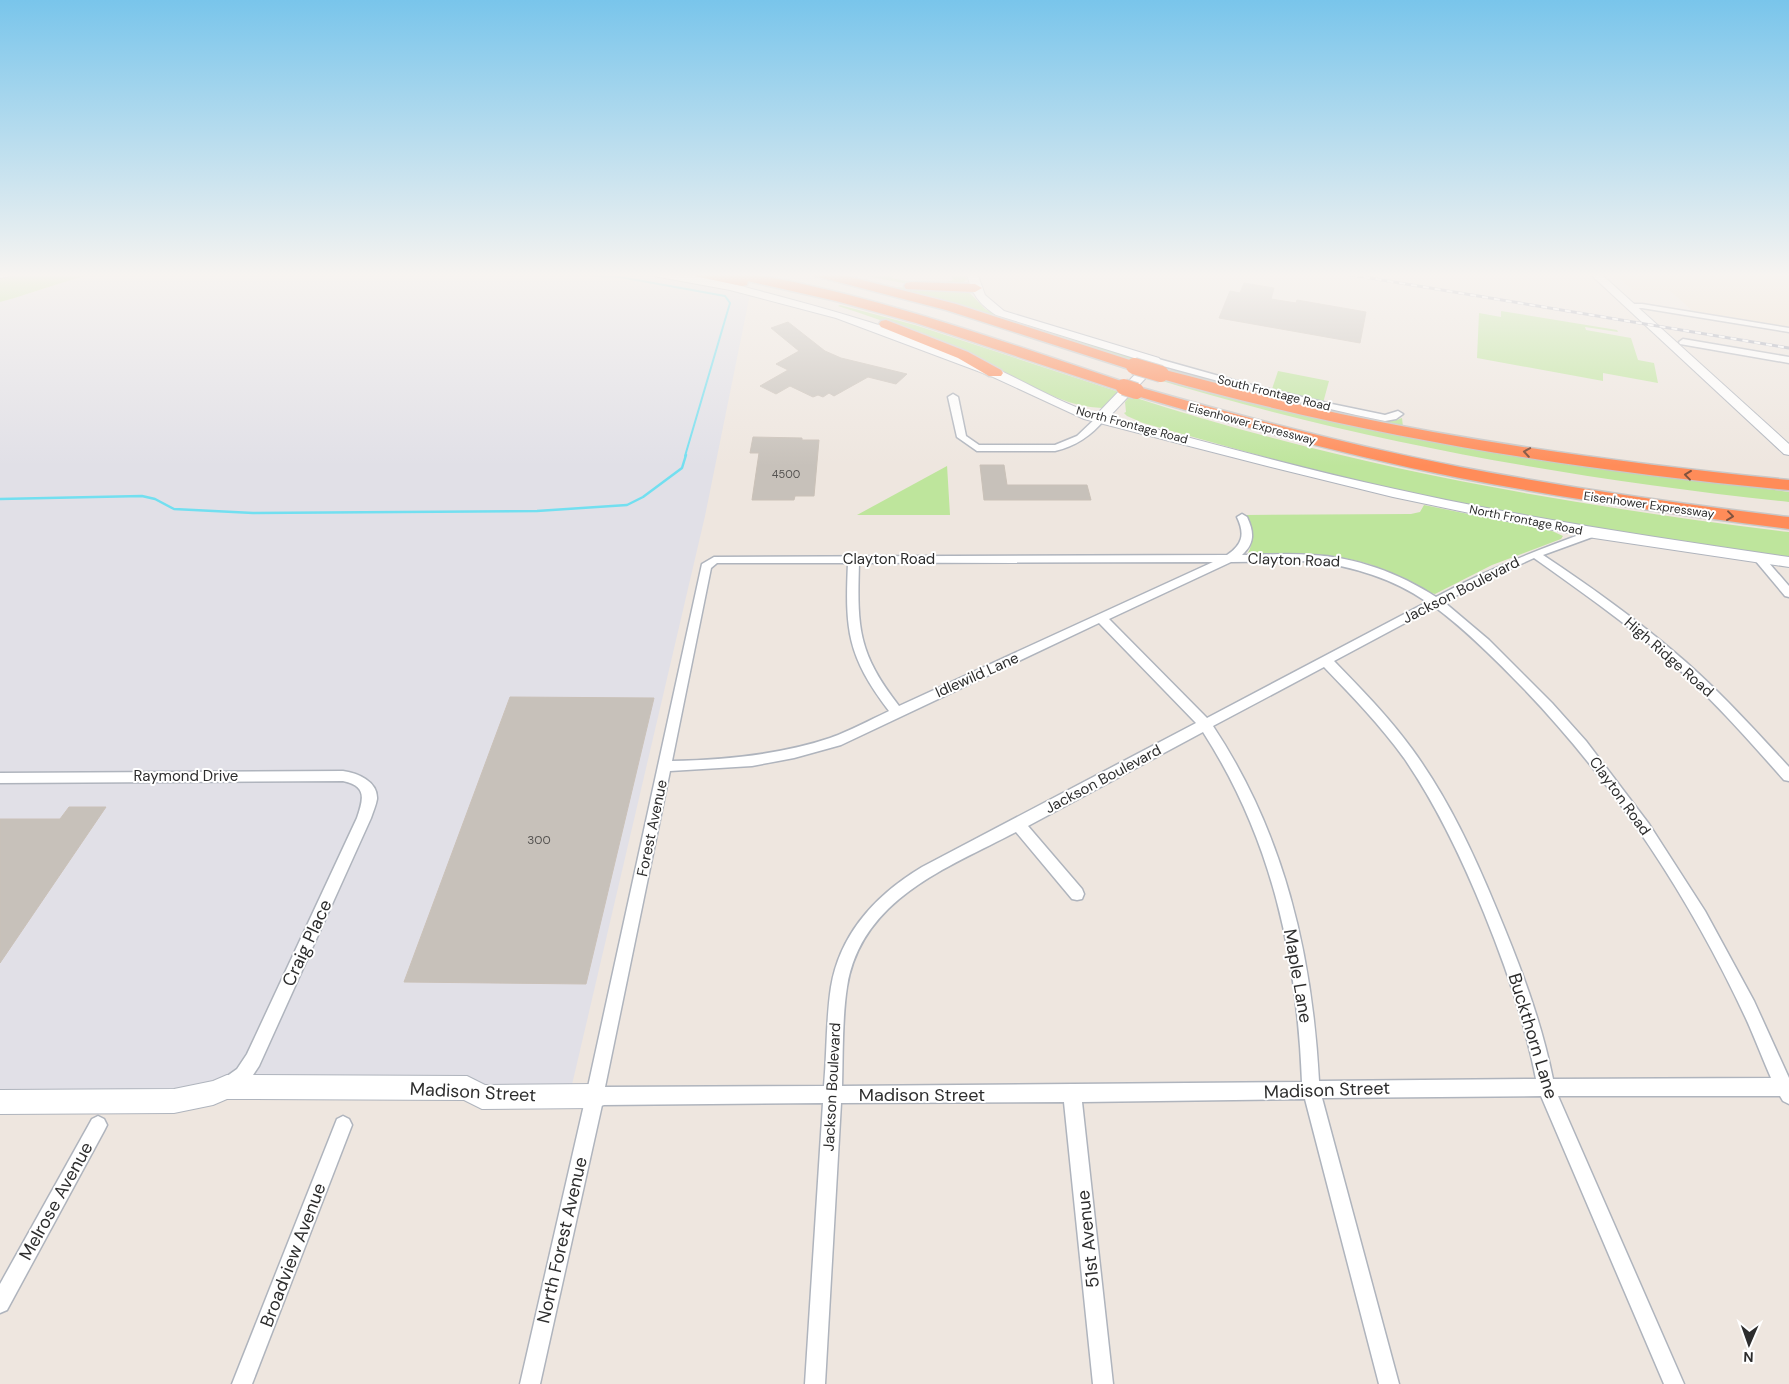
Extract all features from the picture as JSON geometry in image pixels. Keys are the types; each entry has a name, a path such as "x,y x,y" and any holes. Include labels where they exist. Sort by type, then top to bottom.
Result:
{"highway":[{"path":"922,338 963,355 995,373"},
{"name":"Eisenhower Expressway","path":"979,338 1287,422 1438,457 1622,489 1789,510"},
{"name":"Eisenhower Expressway","path":"1010,338 1134,381 1231,419 1314,441 1468,475 1605,499 1789,523"},
{"path":"1027,338 1134,381 1158,368 1287,408 1448,439 1639,469 1789,486"}],"main road":[{"name":"North Frontage Road","path":"902,338 995,373 1063,405 1107,412 1131,426 1394,493 1594,533"},
{"name":"South Frontage Road","path":"1071,338 1158,368"},
{"path":"1672,338 1789,437"},
{"path":"1677,342 1789,451"},
{"path":"1131,426 1107,412 1158,368"},
{"name":"Jackson Boulevard","path":"1594,533 1789,562"},
{"name":"Madison Street","path":"0,1102 174,1101 213,1093 227,1087 467,1088 482,1096 595,1096"}],"street":[{"path":"1677,342 1789,360"},
{"name":"South Frontage Road","path":"1158,368 1384,418 1393,418 1398,414"},
{"path":"954,397 962,437 977,448 1055,448 1067,446 1083,436 1107,412"},
{"name":"Idlewild Lane","path":"666,766 734,764 795,754 836,740 1102,619 1230,558 1241,551 1248,539 1248,532 1242,517"},
{"name":"Jackson Boulevard","path":"815,1384 839,987 855,940 883,903 904,885 927,871 1486,575 1535,554 1594,533"},
{"name":"High Ridge Road","path":"1535,554 1595,595 1670,656 1734,717 1789,776"},
{"path":"1758,557 1789,593"},
{"name":"Clayton Road","path":"710,562 718,559 1312,558 1346,562 1386,575 1435,602 1494,652 1533,689 1591,755 1624,800 1704,923 1748,1005 1787,1090"},
{"path":"854,560 852,615 856,645 860,658 878,689 897,712"},
{"name":"Forest Avenue","path":"595,1096 666,766 706,567 710,562"},
{"name":"Maple Lane","path":"1102,619 1204,724 1243,789 1266,842 1277,873 1300,977 1310,1047 1311,1090 1389,1384"},
{"name":"Buckthorn Lane","path":"1325,660 1387,726 1403,747 1427,783 1459,838 1473,867 1520,985 1538,1045 1546,1088 1674,1384"},
{"name":"Raymond Drive","path":"0,778 343,776 354,778 368,789"},
{"name":"Craig Place","path":"227,1087 243,1074 253,1060 364,818 370,798 368,789"},
{"path":"1018,824 1077,894"},
{"name":"Madison Street","path":"595,1096 1277,1092 1345,1088 1787,1090"},
{"name":"51st Avenue","path":"1072,1094 1103,1384"},
{"name":"North Forest Avenue","path":"530,1384 595,1096"},
{"name":"Melrose Avenue","path":"0,1304 98,1125"},
{"name":"Broadview Avenue","path":"242,1384 344,1125"}],"shaded area":[{"path":"0,338 741,338 705,516 571,1089 0,1093"}],"green space":[{"path":"927,338 953,338 1119,392 1102,408 1071,403"},
{"path":"1061,338 1067,338 1134,357 1137,359 1137,362"},
{"path":"1478,338 1629,338 1631,338 1638,360 1654,363 1658,383 1603,373 1603,381 1477,358"},
{"path":"1163,370 1174,370 1365,418 1388,421 1402,418 1403,427 1310,408"},
{"path":"1278,371 1329,381 1323,403 1271,392"},
{"path":"1149,377 1158,377 1280,409 1403,434 1600,466 1789,492 1789,502 1627,482 1466,455 1306,420 1227,400"},
{"path":"1130,396 1292,443 1456,480 1622,509 1789,532 1789,557 1606,530 1515,514 1353,480 1143,423 1124,413 1126,412 1125,402"},
{"path":"947,466 950,515 857,515"},
{"path":"1424,505 1552,531 1563,536 1561,539 1492,565 1435,594 1427,592 1380,568 1357,561 1326,555 1248,553 1252,534 1245,515 1411,514 1420,512"}],"building":[{"path":"783,338 808,338 825,351 841,358 907,374 896,384 868,377 834,396 829,393 823,397 818,395 813,397 790,386 776,394 760,386 788,370 776,364 799,351"},
{"path":"1329,338 1361,338 1360,343"},
{"path":"753,437 819,440 814,496 795,496 794,500 752,500 759,453 750,453"},
{"path":"980,465 1004,465 1007,485 1087,485 1091,500 984,500"},
{"path":"510,697 654,698 586,984 404,982"},
{"path":"69,807 106,807 0,963 0,819 60,819"}],"waterway":[{"path":"685,456 720,338"},
{"path":"0,499 142,496 155,499 174,509 253,513 537,511 627,505 643,497 682,468 686,455"}],"railway":[{"path":"1727,338 1789,348"}]}
